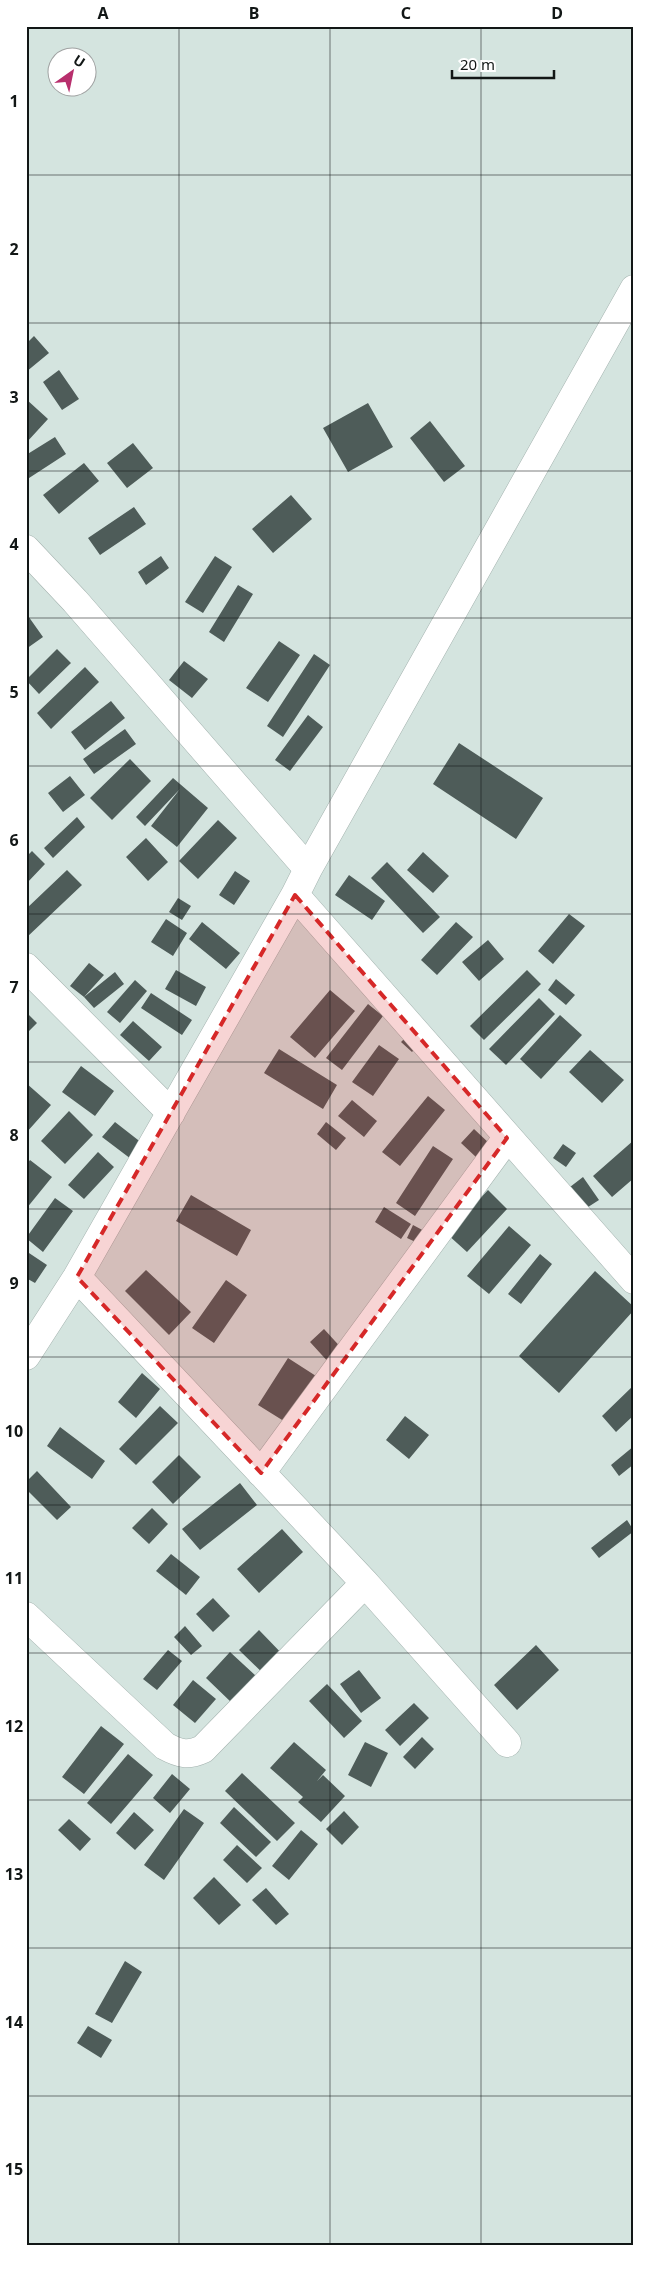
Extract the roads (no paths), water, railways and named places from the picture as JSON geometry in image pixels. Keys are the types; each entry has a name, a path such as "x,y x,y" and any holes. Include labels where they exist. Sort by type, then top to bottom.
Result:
{"street":[{"path":"26,1356 77,1277 171,1113 634,290"},
{"path":"26,549 75,601 308,869"},
{"path":"295,895 634,1280"},
{"path":"26,967 171,1113"},
{"path":"261,1473 507,1138"},
{"path":"77,1277 365,1583 507,1743"},
{"path":"26,1616 165,1746 179,1754 191,1754 203,1749 365,1583"}]}
